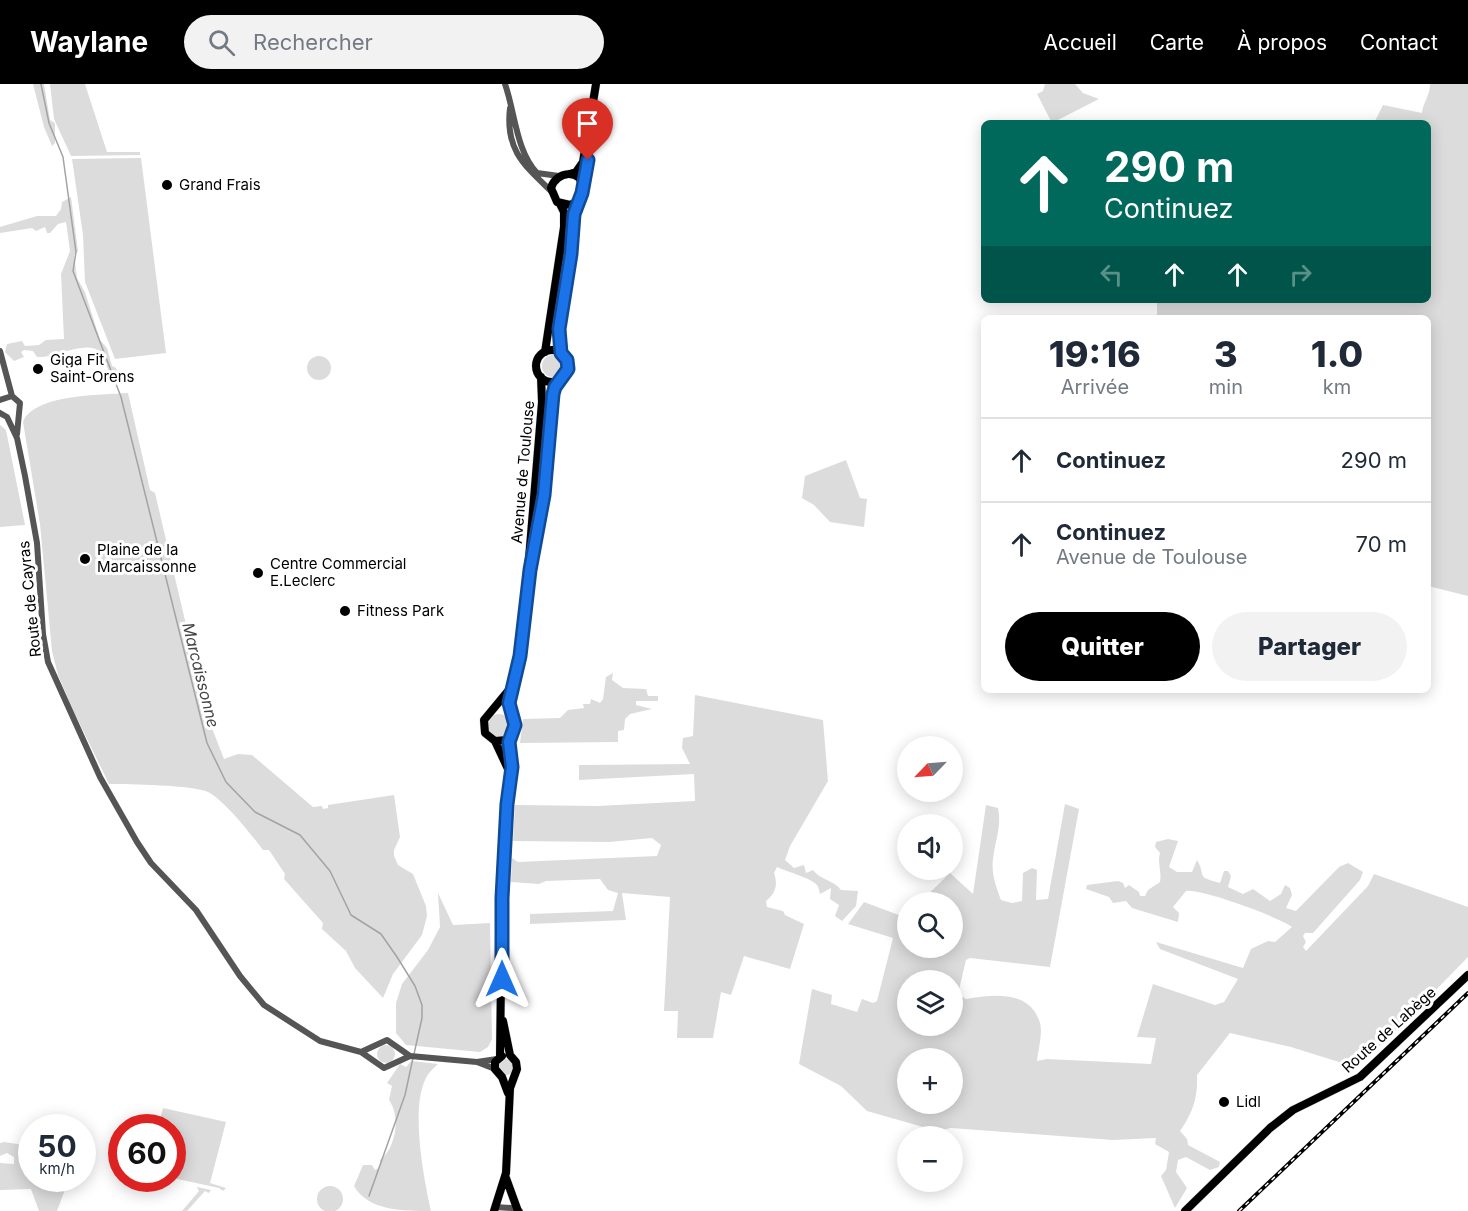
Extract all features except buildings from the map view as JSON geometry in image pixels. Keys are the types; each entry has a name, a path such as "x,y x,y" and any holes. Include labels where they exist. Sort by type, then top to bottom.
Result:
{"main road":[{"path":"593,107 582,162 576,172 559,176 554,181 552,192 564,212 564,227 545,352 536,365 541,377 549,382 559,381 565,375 568,366 561,353 559,329 571,254 574,214 582,193 590,151 596,84"},
{"path":"570,174 582,184"},
{"path":"560,204 570,205 578,201"},
{"path":"545,352 561,353"},
{"name":"Avenue de Toulouse","path":"510,715 509,703 520,656 530,570 542,402 541,377"},
{"name":"Avenue de Toulouse","path":"530,570 544,495 553,394 559,381"},
{"path":"510,778 504,758 495,741 486,735 483,726 486,716 493,711 513,685"},
{"path":"493,711 501,710 510,715 515,725 510,737 510,778 502,898 503,1020 499,1058 495,1069 502,1077 510,1099"},
{"path":"495,741 510,737"},
{"name":"Route de Labège","path":"1185,1211 1270,1128 1293,1110 1360,1077 1468,975"},
{"path":"494,1209 506,1173 510,1099 516,1062 510,1055 503,1020"},
{"path":"499,1058 510,1055"},
{"path":"502,1077 515,1074"},
{"path":"506,1173 518,1210"}],"street":[{"path":"505,84 524,152 533,169 545,176 559,176"},
{"path":"511,105 509,131 513,147 525,165 552,192"},
{"name":"Route de Cayras","path":"0,351 12,396 20,403 17,438 37,543 46,653 59,689 104,784 151,863 196,910 257,998 285,1020 320,1041 361,1052 373,1059"},
{"name":"Route de Cayras","path":"0,400 5,376"},
{"name":"Route de Cayras","path":"0,400 12,396"},
{"name":"Route de Cayras","path":"0,412 7,417 17,438"},
{"path":"7,417 18,413"},
{"path":"361,1052 387,1040 410,1056"},
{"path":"374,1047 373,1059 384,1068 410,1056 477,1062 499,1058"},
{"path":"398,1048 398,1061"},
{"path":"477,1062 495,1069"},
{"path":"494,1209 518,1210"}],"shaded area":[{"path":"33,84 44,84 50,120 55,123 55,143 52,146 44,127"},
{"path":"50,84 85,84 107,152 140,152 140,155 71,156 54,119"},
{"path":"1045,84 1075,84 1083,93 1099,99 1058,120 1050,120 1037,94 1043,91"},
{"path":"1430,84 1468,84 1468,596 1431,587 1431,315 1157,315 1157,303 1431,303 1431,120 1376,120 1383,105 1422,113"},
{"path":"141,158 166,353 115,359 85,282 83,235 72,159"},
{"path":"71,197 78,251 74,255 77,278 85,292 100,340 107,348 120,383 114,383 107,374 108,368 103,364 100,351 93,348 78,348 45,357 37,357 33,351 24,350 21,352 24,357 14,361 5,352 7,344 22,341 25,346 39,345 46,340 64,339 61,274 70,251 66,222 58,224 50,233 47,233 45,227 36,231 32,228 0,233 0,227 37,216 56,216 61,209 62,202"},
{"path":"553,355 561,358 564,366 561,374 553,377 545,374 542,366 545,358"},
{"path":"319,356 328,359 331,368 328,377 319,380 310,377 307,368 310,359"},
{"path":"128,393 150,490 155,493 208,718 224,759 238,754 252,755 313,807 322,806 323,809 328,808 328,805 394,795 400,837 394,850 394,856 398,865 413,874 426,906 427,916 422,935 393,974 383,998 355,968 346,951 322,929 323,923 284,879 285,874 269,850 263,850 237,818 215,796 189,788 109,784 58,675 52,651 40,524 23,422 40,406 54,401"},
{"path":"0,425 6,430 25,525 0,527"},
{"path":"846,460 860,498 867,499 864,527 830,522 814,505 802,498 805,476"},
{"path":"613,673 612,680 623,688 646,689 648,696 658,696 658,701 636,701 636,705 652,709 630,714 625,719 624,730 618,731 618,742 520,743 523,719 560,718 568,710 584,708 583,704 590,704 591,699 600,703 603,699 606,677"},
{"path":"695,695 823,720 828,781 790,846 785,860 794,868 804,865 806,873 813,870 841,890 858,891 856,906 842,921 835,916 839,905 830,899 831,888 820,894 814,882 777,867 774,873 775,888 766,901 767,907 783,911 785,915 804,924 790,969 744,956 731,995 721,992 713,1038 677,1038 678,1011 664,1011 670,897 622,893 626,920 530,924 530,914 613,911 618,893 608,890 600,879 546,881 539,884 511,882 512,858 518,862 657,856 661,845 652,838 609,842 513,841 515,805 597,806 695,801 694,774 579,780 579,765 690,764 682,748 683,738 693,736"},
{"path":"499,714 507,718 511,726 507,734 499,738 491,734 487,726 491,718"},
{"path":"1065,804 1079,809 1050,967 970,958 966,960 963,973 963,970 897,970 897,1036 963,1036 963,997 966,999 988,996 1010,997 1028,1005 1035,1012 1040,1023 1041,1037 1037,1061 1047,1059 1151,1064 1156,1038 1137,1037 1153,984 1215,1005 1224,1002 1238,979 1160,949 1156,942 1243,968 1251,949 1268,941 1275,942 1292,927 1239,904 1194,891 1186,891 1173,907 1179,913 1178,922 1132,908 1126,901 1113,903 1109,897 1086,889 1087,885 1118,881 1123,883 1125,888 1129,885 1139,892 1140,896 1145,896 1148,890 1160,882 1160,853 1155,847 1156,842 1168,839 1178,841 1169,867 1177,872 1192,872 1197,860 1202,875 1207,879 1220,883 1224,871 1228,871 1231,876 1228,887 1243,894 1253,889 1270,901 1281,894 1285,885 1290,888 1292,895 1286,908 1296,911 1339,867 1348,863 1363,872 1360,880 1313,933 1305,933 1303,936 1306,942 1303,947 1306,951 1368,886 1374,874 1468,907 1468,957 1394,1033 1355,1067 1291,1047 1230,1033 1197,1075 1194,1104 1180,1131 1187,1139 1188,1145 1220,1162 1219,1167 1210,1170 1186,1157 1178,1160 1176,1172 1187,1188 1175,1208 1161,1176 1166,1170 1169,1152 1155,1144 1156,1138 1113,1140 963,1129 963,1126 920,1126 867,1111 841,1086 799,1064 812,989 832,995 831,1004 857,1012 862,999 873,1003 877,1001 893,938 848,924 864,902 897,914 897,958 963,958 963,892 930,892 943,880 958,880 973,894 986,805 998,808 999,814 993,869 1001,900 1012,903 1022,901 1023,873 1032,868 1037,870 1036,900 1048,899"},
{"path":"438,893 453,925 490,923 492,1039 488,1047 480,1052 406,1045 396,1033 396,1003 402,984 428,950 440,927"},
{"path":"382,1045 390,1045 395,1050 393,1061 382,1063 377,1058 377,1050"},
{"path":"506,1059 512,1061 514,1067 512,1073 506,1075 500,1073 498,1067 500,1061"},
{"path":"411,1061 438,1064 426,1078 421,1091 419,1107 420,1144 431,1211 398,1210 377,1205 360,1194 354,1186 363,1165 372,1165 375,1170 380,1167 380,1160 390,1148 396,1123 389,1100 392,1086 387,1083 400,1064 406,1067"},
{"path":"163,1108 226,1122 210,1183 226,1188 223,1191 219,1188 186,1181 186,1114 162,1114"},
{"path":"0,1143 18,1144 18,1189 0,1190 0,1163 14,1164 14,1157 7,1153 0,1156"},
{"path":"330,1186 339,1190 343,1199 339,1208 330,1212 321,1208 317,1199 321,1190"},
{"path":"197,1187 211,1190 209,1193 205,1191 187,1211 182,1211 199,1191"},
{"path":"32,1192 64,1192 57,1211 39,1211"}],"waterway":[{"name":"Marcaissonne","path":"41,84 49,123 63,157 76,252 73,271 121,397 207,743 226,782 255,812 300,835 330,871 351,915 381,934 397,957 415,986 422,1005 422,1018 414,1054"},
{"name":"Marcaissonne","path":"369,1196 405,1095 413,1058"}],"railway":[{"path":"1239,1211 1468,993"}],"place":[{"name":"Grand Frais","path":"167,185"},
{"name":"Giga Fit Saint-Orens","path":"38,369"},
{"name":"Plaine de la Marcaissonne","path":"85,559"},
{"name":"Centre Commercial E.Leclerc","path":"258,573"},
{"name":"Fitness Park","path":"345,611"},
{"name":"Lidl","path":"1224,1102"}],"route":[{"path":"502,979 502,898 507,804 512,767 509,742 515,725 510,715 509,703 520,656 530,570 544,495 553,394 555,387 568,369 567,360 561,353 559,329 571,254 575,207 581,197 588,160"}]}
